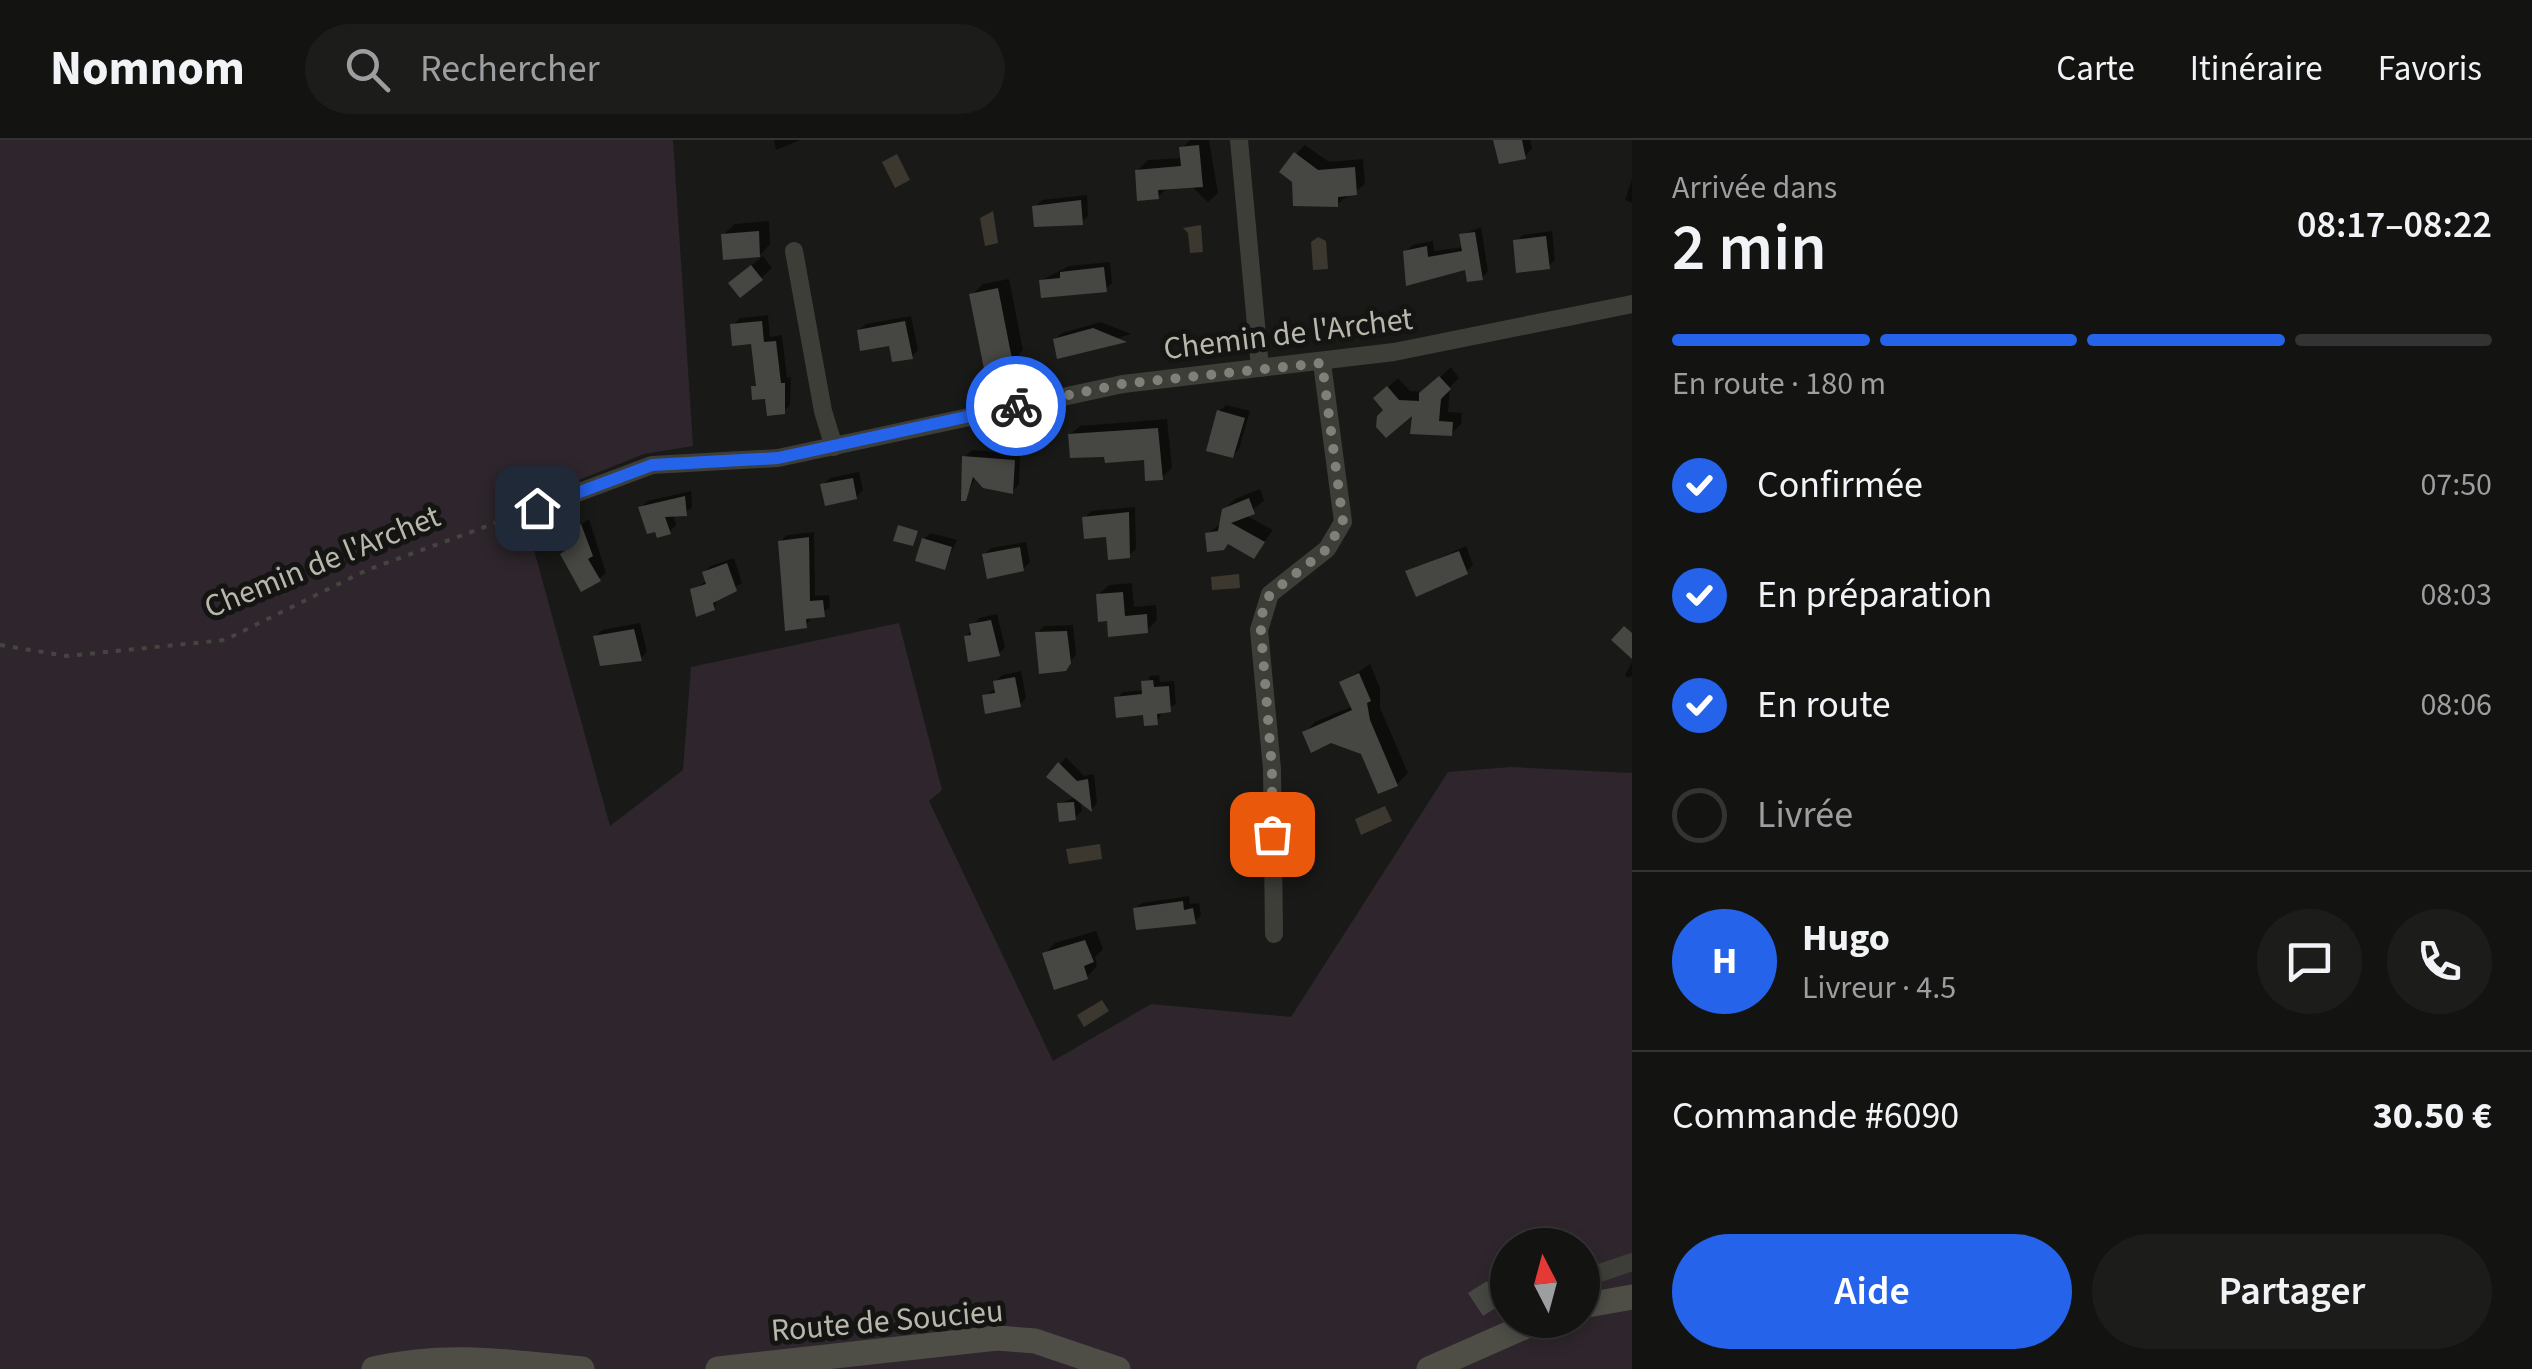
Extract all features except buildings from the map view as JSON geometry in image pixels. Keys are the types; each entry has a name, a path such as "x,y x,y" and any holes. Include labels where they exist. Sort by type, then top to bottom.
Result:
{"street":[{"path":"1239,140 1260,368"},
{"path":"794,251 823,411 834,446"},
{"name":"Chemin de l'Archet","path":"537,508 652,465 778,458 958,416 1122,384 1322,363 1471,339 1632,304"},
{"path":"1274,934 1272,769 1258,630 1270,594 1327,549 1343,522 1322,363"},
{"path":"1600,1272 1632,1262"},
{"path":"1600,1303 1632,1297"},
{"name":"Route de Soucieu","path":"718,1369 997,1338 1035,1341 1118,1369"},
{"path":"1429,1369 1498,1338"},
{"path":"374,1369 422,1358 463,1357 582,1369"}],"path":[{"name":"Chemin de l'Archet","path":"0,644 67,656 224,640 367,570 537,508"}],"shaded area":[{"path":"0,140 673,140 693,446 644,454 521,503 610,826 683,770 691,667 899,623 942,790 929,801 1053,1061 1151,1004 1291,1017 1448,772 1511,767 1632,773 1632,1369 0,1369"},
{"path":"897,154 910,180 895,188 882,162"},
{"path":"993,211 998,243 985,246 980,218"},
{"path":"1201,225 1203,252 1190,253 1188,233 1183,228"},
{"path":"1318,237 1326,241 1328,269 1313,270 1311,242"},
{"path":"1239,574 1240,588 1212,590 1211,577"},
{"path":"1385,806 1392,821 1361,835 1355,819"},
{"path":"1100,844 1102,859 1069,864 1066,849"},
{"path":"1102,1000 1109,1011 1084,1027 1077,1015"}],"way so far":[{"path":"1016,406 1122,384 1322,363 1343,522 1327,549 1270,594 1260,619 1272,769 1272,834"}],"route":[{"path":"537,508 652,465 678,460 778,458 1016,406"}]}
